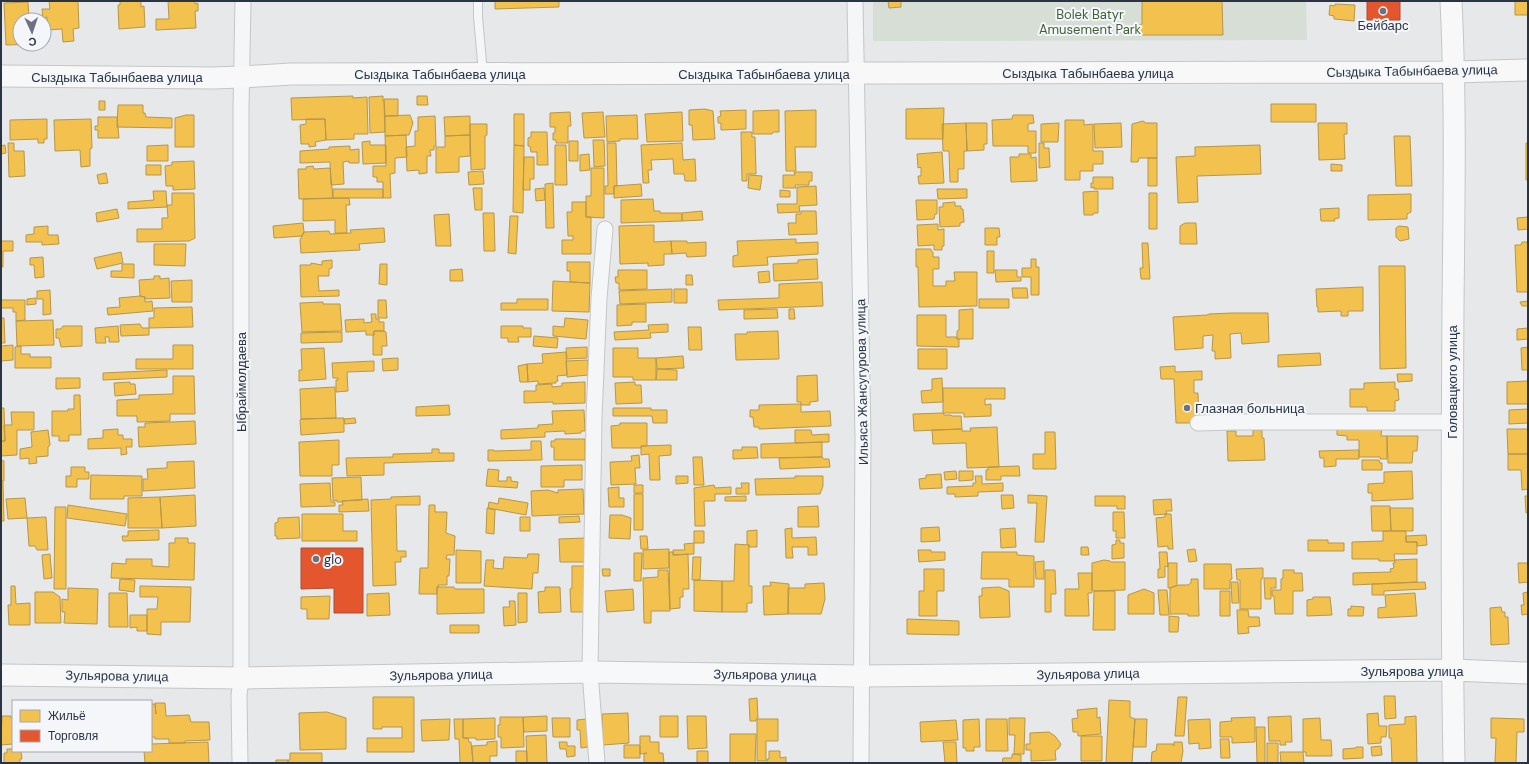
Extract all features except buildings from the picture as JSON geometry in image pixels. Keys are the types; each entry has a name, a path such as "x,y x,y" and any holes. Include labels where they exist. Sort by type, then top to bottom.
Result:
{"street":[{"name":"Ыбраймолдаева","path":"240,763 238,696 240,678 241,108 243,1"},
{"name":"Ильяса Жансугурова улица","path":"855,1 863,438 861,763"},
{"name":"Головацкого улица","path":"1451,1 1455,72 1452,422 1452,670 1454,763"},
{"name":"Сыздыка Табынбаева улица","path":"1,76 242,78 291,74 856,74 1455,72 1528,70"},
{"path":"597,763 590,672 594,417 599,298 605,229"},
{"path":"1198,423 1452,422"},
{"name":"Зульярова улица","path":"1,675 240,678 590,672 862,676 1452,670 1528,673"}],"lane":[{"path":"478,1 483,74"}],"green space":[{"name":"Bolek Batyr Amusement Park","path":"873,1 1306,1 1307,40 873,41"}],"place":[{"name":"Бейбарс","path":"1383,11"},
{"name":"Глазная больница","path":"1187,408"},
{"name":"glo","path":"316,559"}]}
